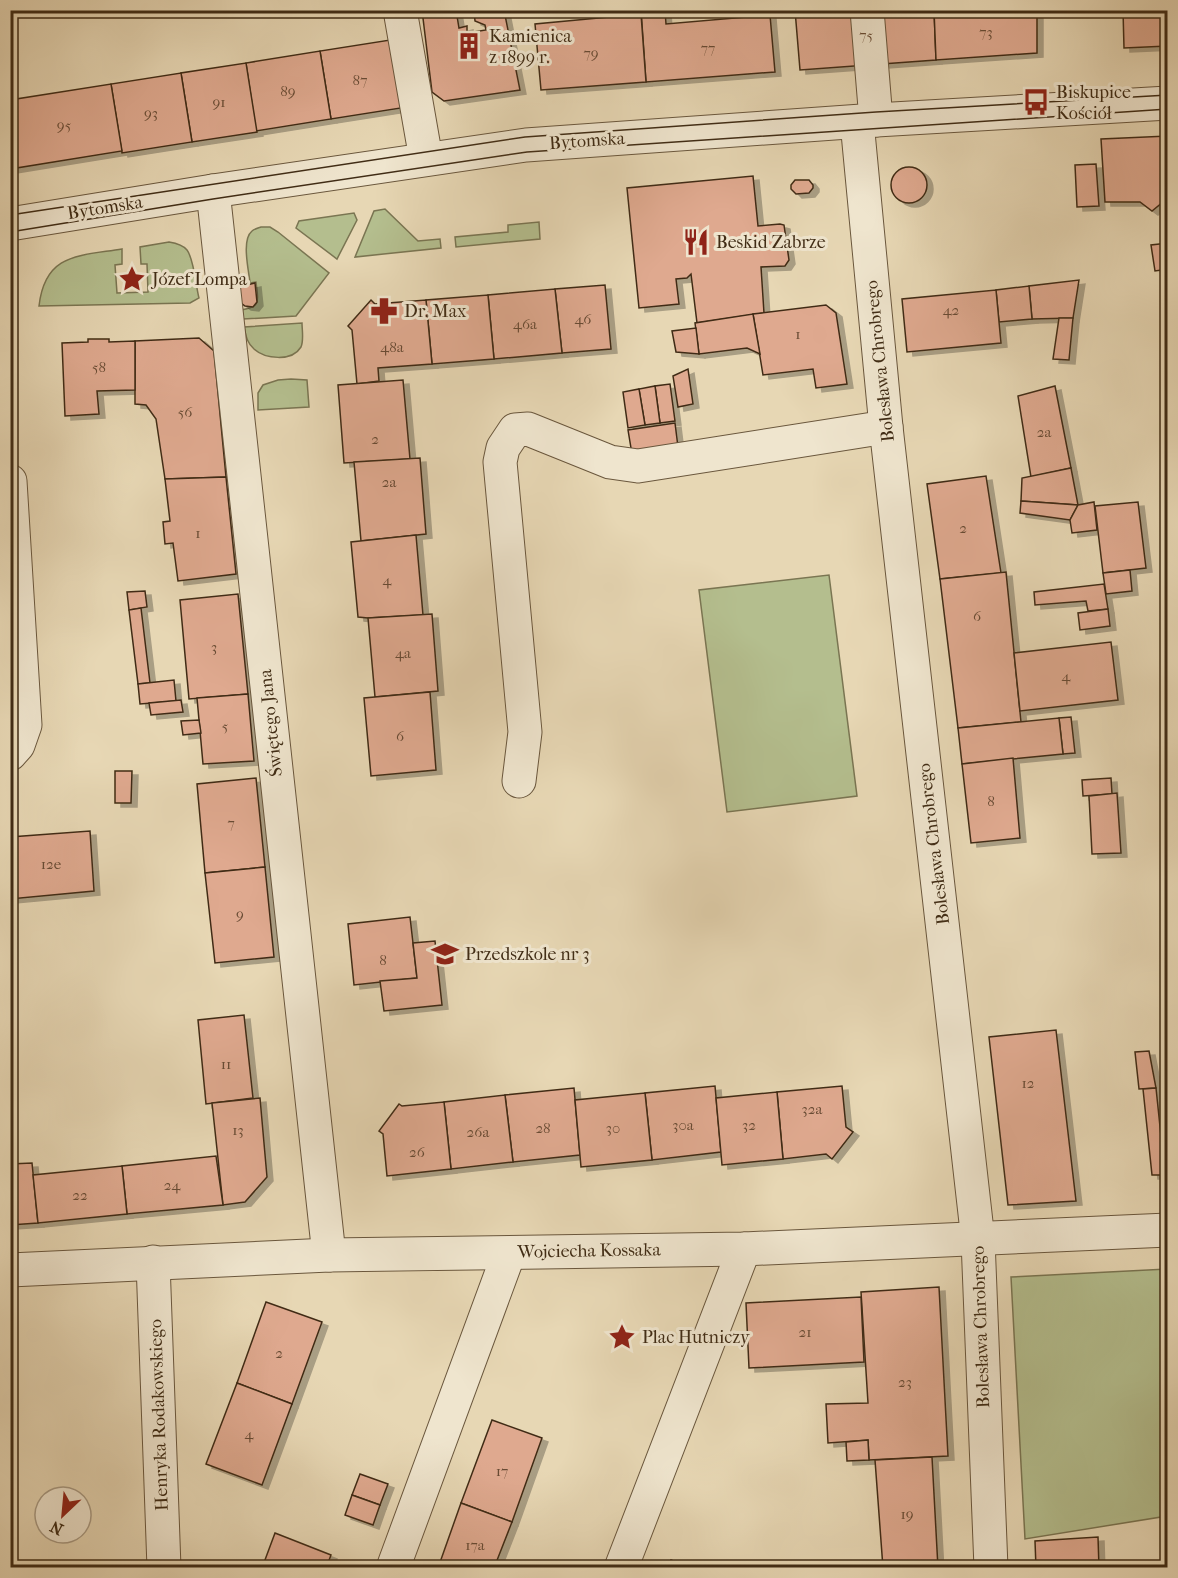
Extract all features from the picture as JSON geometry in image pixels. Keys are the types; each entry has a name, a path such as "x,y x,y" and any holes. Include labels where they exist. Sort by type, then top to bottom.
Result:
{"street":[{"path":"400,10 426,159"},
{"name":"Bolesława Chrobrego","path":"867,10 866,121 886,427 978,1240 991,1568"},
{"name":"Bytomska","path":"10,224 213,191 526,145 1167,103"},
{"name":"Świętego Jana","path":"213,191 329,1255"},
{"path":"519,781 525,732 500,462 503,448 515,430 528,429 610,462 639,466 886,427"},
{"path":"10,481 25,725 18,745 10,754"},
{"name":"Wojciecha Kossaka","path":"10,1270 329,1255 744,1249 1167,1230"},
{"path":"621,1568 744,1249"},
{"path":"393,1568 509,1253"},
{"name":"Henryka Rodakowskiego","path":"153,1262 164,1568"}],"green space":[{"path":"385,209 418,241 440,239 441,248 355,257 374,211"},
{"path":"354,213 357,220 337,259 296,228 299,221"},
{"path":"539,222 540,239 456,247 455,237 508,232 508,225"},
{"path":"261,227 270,227 278,232 329,273 296,316 243,319 241,310 256,305 258,298 256,282 250,283 246,256 247,241 252,231"},
{"path":"169,242 185,248 189,254 199,298 190,303 39,306 48,276 67,260 92,253 122,249 122,264 115,265 117,293 148,292 147,264 141,264 140,247"},
{"path":"302,323 301,347 297,352 285,357 271,357 254,349 248,342 244,327"},
{"path":"291,379 307,380 309,407 258,410 258,393 263,385"},
{"path":"829,575 857,796 727,812 699,590"},
{"path":"1167,1269 1167,1516 1025,1539 1011,1277"}],"building":[{"name":"Kamienica z 1899 r.","path":"422,10 456,10 459,28 467,26 467,33 486,30 485,25 475,21 474,10 504,10 520,90 444,101 432,92"},
{"path":"620,10 641,10 641,14 620,16"},
{"path":"641,10 665,10 666,24 770,15 775,72 646,82"},
{"path":"795,10 934,10 936,60 800,70"},
{"path":"934,10 1037,10 1037,53 936,60"},
{"path":"1123,10 1168,10 1168,46 1124,48"},
{"path":"641,14 646,82 541,90 535,24"},
{"path":"390,40 401,108 331,119 320,51"},
{"path":"320,51 331,119 256,131 246,63"},
{"path":"246,63 257,132 192,142 181,73"},
{"path":"181,73 192,142 122,153 111,84"},
{"path":"111,84 122,151 10,169 10,100"},
{"path":"1168,136 1168,202 1163,202 1152,211 1140,202 1105,202 1101,139"},
{"path":"1096,164 1099,206 1077,207 1075,165"},
{"path":"909,167 921,173 927,185 921,197 909,203 897,197 891,185 897,173"},
{"path":"753,176 758,226 784,225 789,260 785,266 761,267 764,313 697,323 691,274 687,278 676,279 679,304 639,308 627,188"},
{"path":"795,180 809,180 813,188 809,193 796,194 791,189"},
{"path":"1168,243 1168,269 1155,271 1151,245"},
{"path":"1079,280 1073,318 1032,319 1029,286"},
{"path":"255,283 257,302 253,307 245,306 241,303 238,287"},
{"path":"605,285 611,349 562,353 555,289"},
{"path":"1029,286 1032,319 999,322 996,290"},
{"path":"555,289 562,353 494,359 488,295"},
{"path":"996,290 1001,343 907,352 902,299"},
{"path":"488,295 494,359 432,364 426,300"},
{"path":"371,300 375,304 426,300 432,364 378,368 379,381 357,384 352,330 348,326"},
{"path":"826,305 836,313 847,384 816,388 813,369 763,375 753,314"},
{"path":"753,314 760,354 747,348 699,354 695,323"},
{"path":"1059,318 1073,318 1069,360 1053,359"},
{"path":"696,328 699,354 676,352 672,331"},
{"path":"199,338 214,351 226,477 165,479 156,419 146,405 135,404 135,341"},
{"path":"88,339 109,339 109,342 135,341 135,390 97,391 99,414 65,416 62,343 88,342"},
{"path":"688,369 693,404 678,407 673,376"},
{"path":"403,380 410,459 344,463 338,385"},
{"path":"670,384 675,421 660,423 655,386"},
{"path":"655,386 660,423 645,425 639,389"},
{"path":"1055,386 1071,468 1031,477 1018,396"},
{"path":"639,389 645,425 628,428 623,392"},
{"path":"675,423 678,447 632,454 628,430"},
{"path":"420,458 426,534 361,541 354,462"},
{"path":"1071,468 1078,505 1021,501 1022,478"},
{"path":"986,476 1001,573 940,579 927,484"},
{"path":"226,477 236,574 178,581 173,543 165,544 163,522 170,521 165,479"},
{"path":"1021,501 1078,505 1070,520 1020,513"},
{"path":"1094,502 1097,530 1072,533 1070,520 1078,505"},
{"path":"1138,502 1146,568 1103,573 1095,506"},
{"path":"416,535 423,615 358,617 351,542"},
{"path":"1130,570 1132,591 1106,594 1103,573"},
{"path":"1006,572 1021,722 958,728 940,579"},
{"path":"1104,584 1108,609 1088,611 1086,601 1035,605 1034,592"},
{"path":"145,591 147,607 129,610 127,592"},
{"path":"238,594 248,694 189,699 180,600"},
{"path":"141,608 150,683 138,684 129,610"},
{"path":"1108,609 1110,626 1080,630 1078,613"},
{"path":"432,614 438,691 375,697 368,618"},
{"path":"1111,642 1118,700 1020,711 1014,653"},
{"path":"174,680 176,701 140,704 138,684"},
{"path":"430,692 436,770 371,776 364,698"},
{"path":"248,694 254,761 203,764 197,698"},
{"path":"181,700 183,712 151,715 149,703"},
{"path":"1071,717 1075,753 1063,754 1059,718"},
{"path":"1059,718 1063,754 962,764 958,728"},
{"path":"199,720 201,733 183,735 181,721"},
{"path":"1013,758 1020,838 971,843 962,764"},
{"path":"115,771 132,771 131,803 115,803"},
{"path":"256,778 265,867 205,873 197,784"},
{"path":"1111,778 1112,794 1083,796 1082,780"},
{"path":"1117,793 1121,853 1092,854 1089,796"},
{"path":"90,831 94,891 10,899 10,837"},
{"path":"265,867 274,957 215,963 205,873"},
{"path":"410,917 417,978 354,985 348,924"},
{"path":"435,941 442,1005 384,1011 380,981 417,978 413,943"},
{"path":"244,1015 253,1098 206,1104 198,1020"},
{"path":"1056,1030 1076,1201 1008,1205 989,1037"},
{"path":"1149,1051 1156,1088 1139,1089 1135,1052"},
{"path":"715,1086 721,1152 652,1160 645,1093"},
{"path":"842,1086 846,1127 853,1132 832,1159 826,1154 783,1159 777,1092"},
{"path":"574,1088 580,1155 513,1162 505,1095"},
{"path":"1156,1088 1165,1175 1152,1175 1143,1089"},
{"path":"777,1092 783,1159 722,1165 716,1098"},
{"path":"645,1093 652,1160 581,1167 575,1100"},
{"path":"505,1095 513,1162 451,1169 444,1102"},
{"path":"260,1098 267,1177 245,1202 223,1205 212,1103"},
{"path":"444,1102 451,1169 387,1176 383,1134 379,1131 399,1104 402,1106"},
{"path":"216,1156 223,1205 127,1214 122,1166"},
{"path":"32,1163 38,1223 10,1225 10,1164"},
{"path":"122,1166 127,1214 38,1223 33,1175"},
{"path":"939,1287 948,1456 869,1460 868,1440 828,1443 826,1404 868,1403 861,1292"},
{"path":"861,1297 864,1362 749,1368 746,1303"},
{"path":"266,1302 322,1322 292,1404 237,1383"},
{"path":"237,1383 292,1404 262,1485 206,1464"},
{"path":"492,1420 542,1438 512,1522 461,1503"},
{"path":"868,1440 869,1460 847,1461 846,1442"},
{"path":"932,1457 938,1568 883,1568 875,1460"},
{"path":"360,1474 388,1484 380,1505 352,1495"},
{"path":"352,1495 380,1505 373,1525 345,1515"},
{"path":"461,1503 512,1522 494,1568 438,1568"},
{"path":"275,1533 331,1555 326,1568 262,1568"},
{"path":"1098,1537 1099,1568 1036,1568 1035,1541"},
{"path":"671,1560 691,1568 668,1568"}],"tram line":[{"path":"10,215 525,137 876,112 1168,95"},
{"path":"10,232 527,152 1168,109"}],"place":[{"name":"Kamienica z 1899 r.","path":"469,46"},
{"name":"Biskupice Kościół","path":"1036,102"},
{"name":"Beskid Zabrze","path":"696,242"},
{"name":"Józef Lompa","path":"132,279"},
{"name":"Dr. Max","path":"384,311"},
{"name":"Przedszkole nr 3","path":"445,954"},
{"name":"Plac Hutniczy","path":"622,1337"}]}
